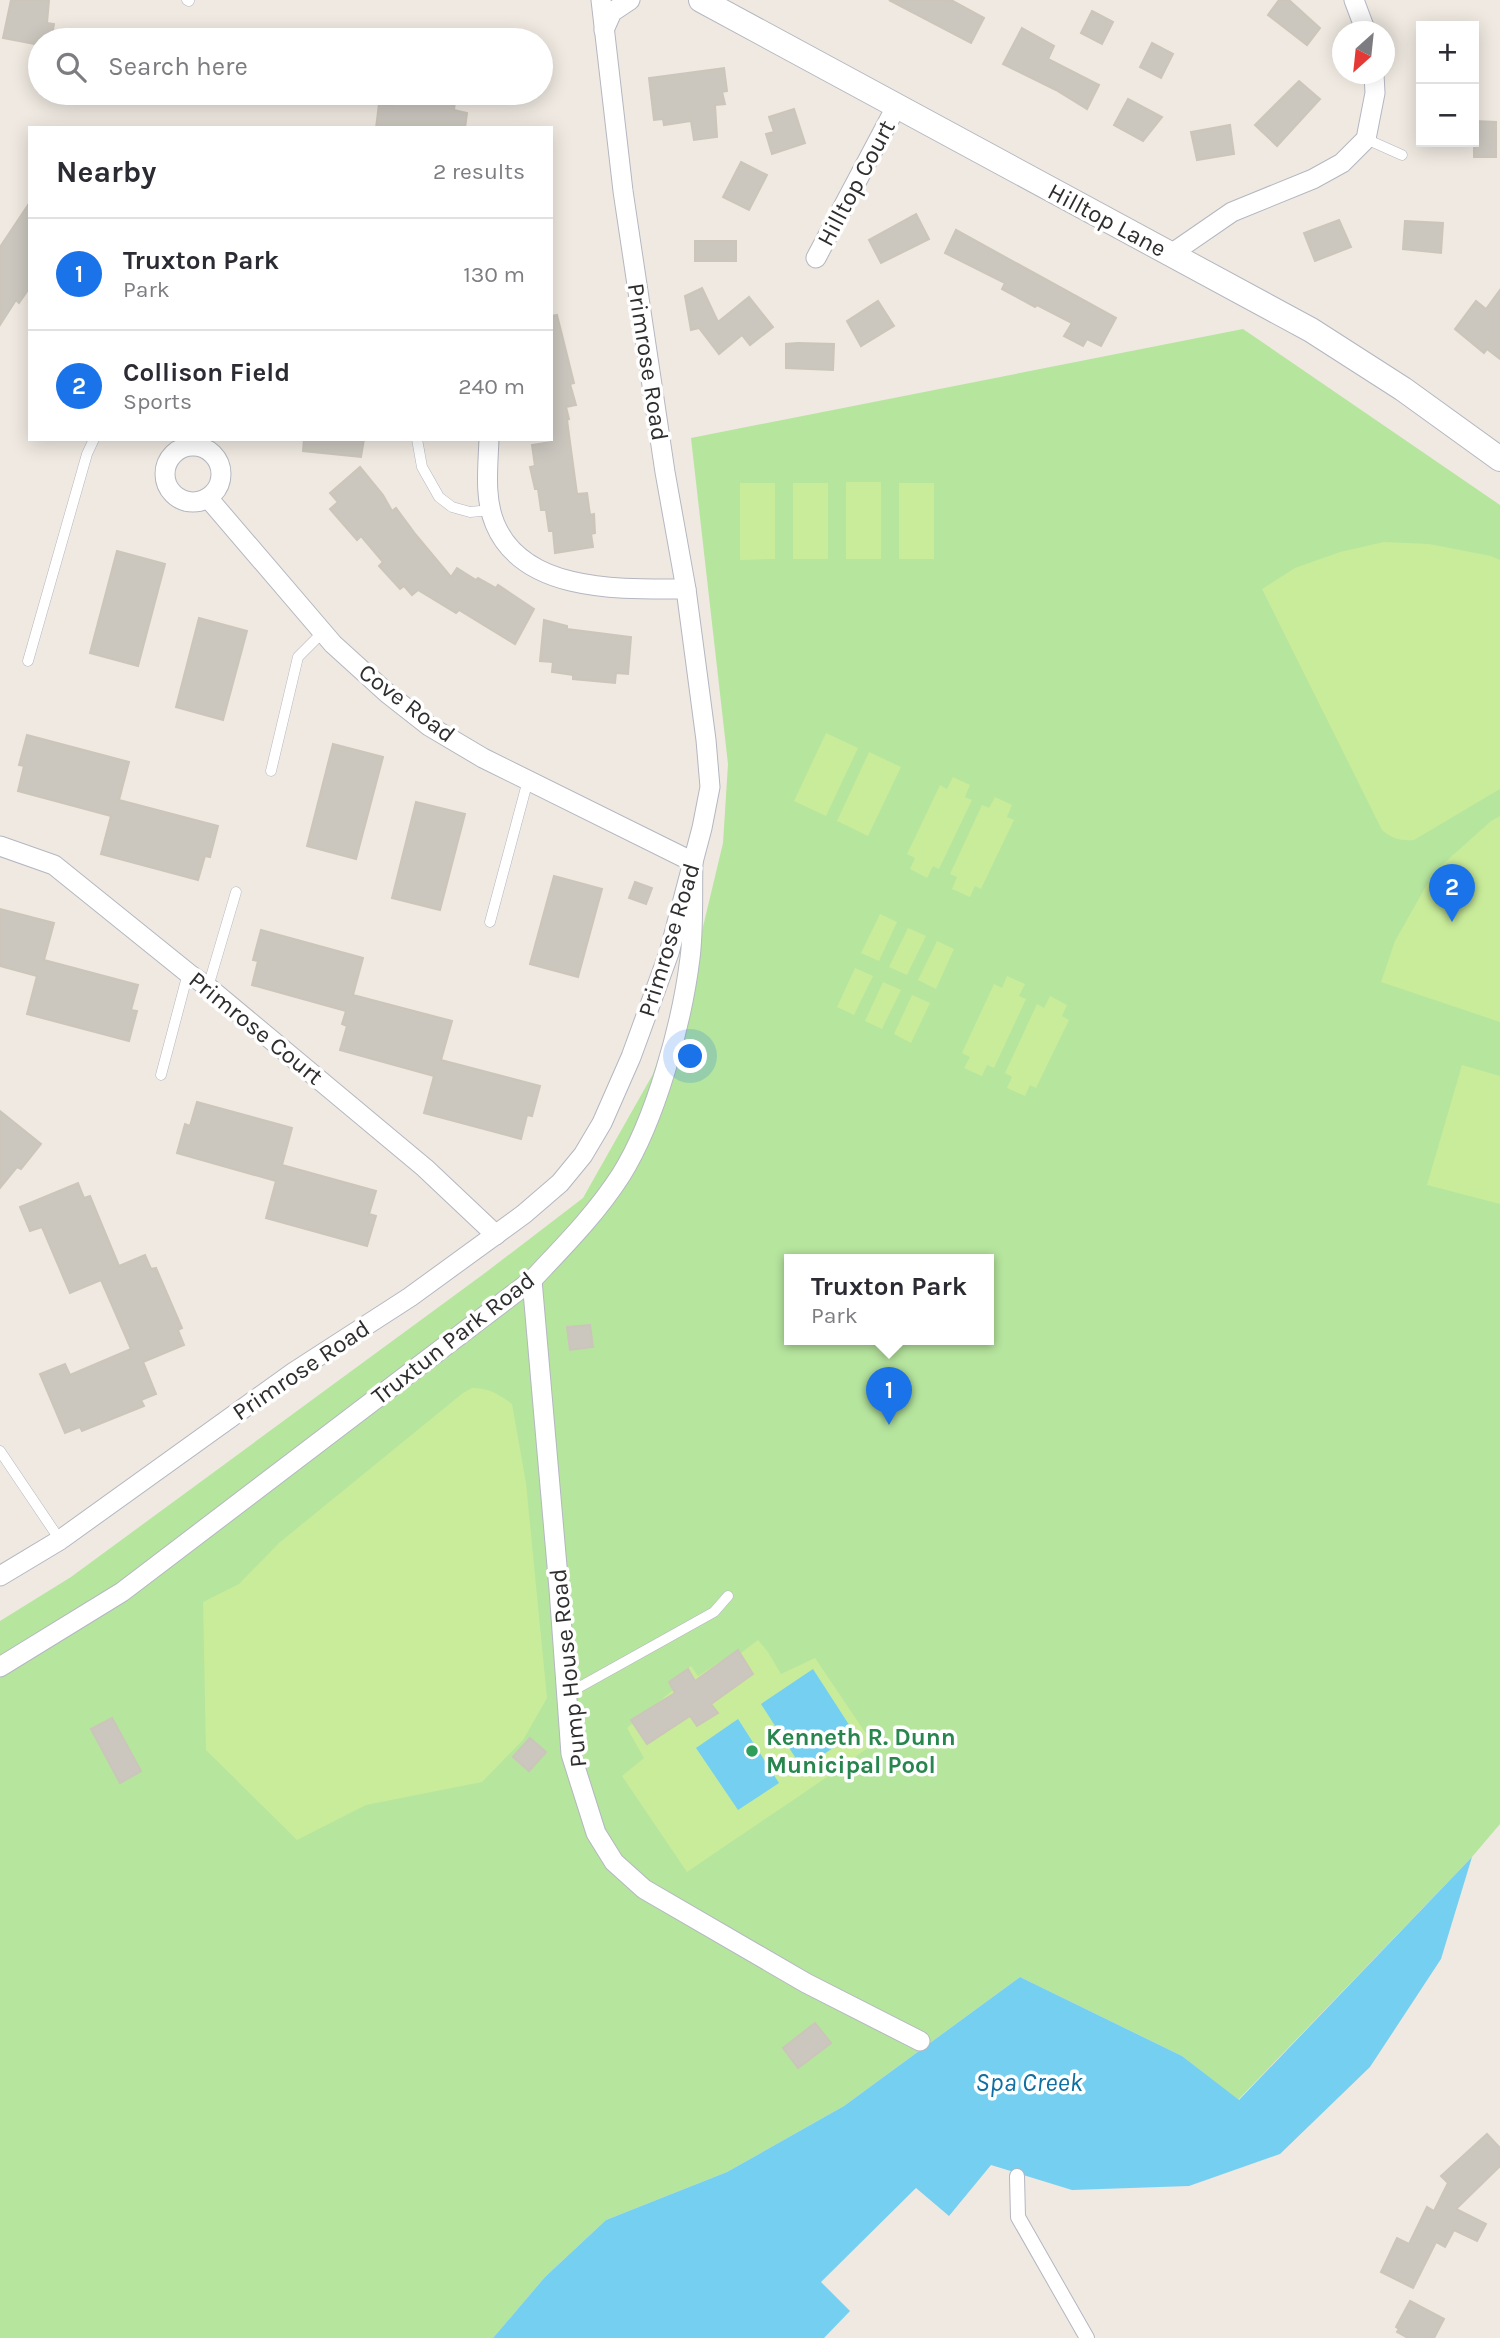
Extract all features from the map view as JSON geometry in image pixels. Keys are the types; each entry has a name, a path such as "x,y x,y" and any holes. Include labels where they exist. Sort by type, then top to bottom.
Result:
{"street":[{"name":"Primrose Road","path":"0,1576 60,1540 294,1372 410,1297 496,1235 560,1183 583,1155 602,1123 631,1057 669,953 710,787 686,589 644,339 623,191 601,0"},
{"path":"604,31 612,12 630,0"},
{"name":"Hilltop Lane","path":"701,0 736,8 895,107 1311,330 1403,389 1500,459"},
{"path":"1354,0 1362,21"},
{"path":"1171,254 1232,212 1314,179 1342,163 1366,139 1375,84"},
{"name":"Hilltop Court","path":"816,258 895,107"},
{"path":"489,441 487,485 495,524 517,557 557,577 608,589 686,589"},
{"path":"169,445 193,445 211,453 218,460 221,478 214,494 198,502 189,502 173,495 164,478 169,445"},
{"name":"Cove Road","path":"208,498 333,644 387,693 429,726 483,758 693,862"},
{"name":"Primrose Court","path":"0,846 54,865 208,987 425,1168 496,1235"},
{"name":"Truxtun Park Road","path":"0,1667 122,1592 531,1280 584,1226 622,1172 649,1117 674,1041 690,957 693,862"},
{"name":"Pump House Road","path":"531,1280 571,1754 596,1833 614,1862 644,1889 806,1983 920,2041"},
{"path":"1017,2176 1018,2217 1087,2338"}],"lane":[{"path":"1366,139 1402,155"},
{"path":"28,661 87,454 93,441"},
{"path":"417,441 422,467 439,497 453,507 470,512 492,510"},
{"path":"271,771 298,657 323,632"},
{"path":"491,922 529,780"},
{"path":"208,987 236,892"},
{"path":"161,1075 188,973"},
{"path":"0,1451 60,1540"},
{"path":"567,1694 714,1612 728,1596"}],"green space":[{"path":"1243,329 1500,505 1500,1824 1472,1857 1238,2100 1182,2056 1020,1977 844,2106 727,2172 606,2220 545,2277 493,2338 0,2338 0,1621 71,1577 583,1198 653,1074 702,931 723,843 728,764 691,438"},
{"path":"846,482 881,482 881,559 846,559"},
{"path":"740,483 775,483 775,559 740,560"},
{"path":"793,483 828,483 828,559 793,559"},
{"path":"899,483 934,483 934,559 899,559"},
{"path":"1384,542 1429,544 1500,560 1500,789 1414,840 1397,839 1382,830 1262,589 1295,568 1340,552"},
{"path":"826,733 858,748 826,816 794,801"},
{"path":"869,752 901,767 868,836 837,821"},
{"path":"953,777 970,785 965,797 972,800 939,869 933,866 927,878 910,869 915,858 907,854 940,785 947,789"},
{"path":"995,797 1012,805 1007,817 1014,820 981,889 975,886 970,897 952,889 957,877 950,874 982,805 989,808"},
{"path":"1500,816 1500,1022 1381,982 1395,941 1434,872"},
{"path":"880,914 897,922 879,961 861,953"},
{"path":"908,928 926,936 907,975 889,967"},
{"path":"937,941 954,949 936,989 918,980"},
{"path":"855,968 873,976 854,1015 837,1007"},
{"path":"1007,976 1025,984 1019,996 1026,999 994,1068 987,1065 982,1076 964,1068 970,1057 962,1053 994,984 1002,988"},
{"path":"883,982 901,990 882,1029 865,1021"},
{"path":"912,995 930,1003 911,1043 894,1034"},
{"path":"1050,996 1067,1005 1062,1016 1069,1020 1036,1088 1030,1085 1025,1096 1007,1088 1012,1077 1005,1073 1037,1004 1044,1008"},
{"path":"1462,1065 1500,1076 1500,1204 1427,1185"},
{"path":"472,1388 494,1392 512,1404 526,1483 547,1698 523,1740 482,1782 366,1805 297,1840 206,1750 203,1602 239,1584 279,1543"},
{"name":"Kenneth R. Dunn Municipal Pool","path":"758,1640 781,1674 815,1658 873,1744 687,1872 622,1776 644,1758 627,1728 673,1690 669,1682 691,1666 698,1676 738,1650 741,1653"}],"water":[{"path":"813,1669 855,1734 802,1768 761,1704"},
{"path":"738,1719 779,1783 738,1810 696,1748"},
{"name":"Spa Creek","path":"1472,1857 1441,1959 1370,2067 1280,2154 1189,2186 1072,2190 991,2165 949,2216 916,2188 821,2282 850,2311 824,2338 493,2338 545,2277 606,2220 727,2172 844,2106 1020,1977 1182,2056 1239,2100"}],"building":[{"path":"11,0 49,0 47,23 54,24 53,28 28,28 28,43 3,38"},
{"path":"889,0 951,0 984,18 971,43"},
{"path":"1279,0 1289,0 1320,28 1307,45 1268,15"},
{"path":"1092,11 1113,22 1102,44 1081,33"},
{"path":"1022,28 1054,46 1048,59 1099,85 1087,109 1056,90 1003,64"},
{"path":"1152,43 1173,54 1161,78 1140,67"},
{"path":"724,68 727,91 722,92 725,104 715,105 717,137 694,140 691,121 664,125 663,119 654,120 649,78"},
{"path":"1299,81 1320,99 1277,146 1255,125"},
{"path":"1128,99 1162,117 1143,141 1114,125"},
{"path":"379,105 455,105 454,110 467,113 465,126 376,126"},
{"path":"794,109 805,143 772,154 766,134 774,132 769,117"},
{"path":"1479,121 1496,122 1496,157 1474,157 1474,147 1479,147"},
{"path":"1230,125 1234,154 1197,160 1191,132"},
{"path":"741,162 767,175 749,210 723,197"},
{"path":"28,205 28,290 19,303 16,300 0,325 0,247"},
{"path":"916,214 929,239 881,263 869,240"},
{"path":"1339,220 1351,247 1315,261 1304,233"},
{"path":"1405,221 1443,223 1441,253 1403,249"},
{"path":"956,230 1116,318 1101,346 1087,339 1083,346 1064,336 1072,323 1002,289 1005,283 945,253"},
{"path":"695,241 736,241 736,261 695,261"},
{"path":"702,288 718,322 749,297 773,327 750,345 742,335 719,354 699,328 691,330 685,296"},
{"path":"1500,290 1500,359 1487,349 1484,353 1455,329 1476,301 1486,309"},
{"path":"878,301 894,326 861,346 847,321"},
{"path":"557,315 574,383 570,384 576,405 566,407 577,494 587,493 590,515 594,514 595,533 591,534 593,547 555,553 553,531 549,531 546,510 541,510 538,489 535,489 530,467 535,466 532,445 553,441 553,316"},
{"path":"786,344 834,344 833,370 786,368"},
{"path":"304,441 364,441 361,457 303,451"},
{"path":"360,467 383,495 392,511 396,508 451,577 457,568 476,580 478,578 496,588 498,585 534,609 515,644 459,610 456,613 418,590 412,595 404,586 400,589 379,566 383,562 361,536 357,540 330,509 338,502 330,493"},
{"path":"117,551 165,564 138,666 90,653"},
{"path":"199,618 247,631 223,720 176,707"},
{"path":"544,620 567,626 567,629 631,637 628,674 616,673 615,683 573,679 573,675 552,672 553,662 540,661"},
{"path":"27,735 129,762 119,800 218,826 210,857 205,856 198,880 101,854 111,816 18,791 24,766 19,765"},
{"path":"333,744 383,757 356,859 307,846"},
{"path":"416,802 465,814 440,910 392,898"},
{"path":"554,876 602,889 578,977 530,964"},
{"path":"635,882 652,888 646,904 629,898"},
{"path":"0,909 54,923 44,960 138,985 131,1010 137,1011 129,1041 27,1014 37,976 0,966"},
{"path":"261,930 363,958 353,995 452,1021 441,1060 540,1086 532,1116 527,1115 521,1139 424,1113 434,1076 340,1050 347,1026 342,1024 346,1011 252,985 258,961 253,960"},
{"path":"197,1102 292,1128 282,1165 376,1191 369,1214 376,1216 367,1246 266,1218 276,1181 177,1153 185,1124 190,1126"},
{"path":"0,1111 41,1144 21,1169 17,1167 0,1188"},
{"path":"78,1183 84,1198 90,1196 119,1266 145,1255 151,1269 156,1268 182,1328 178,1330 184,1345 143,1362 156,1394 141,1400 144,1406 82,1431 80,1427 65,1433 40,1374 65,1364 70,1375 131,1349 101,1280 70,1293 42,1227 30,1231 20,1207"},
{"path":"590,1325 593,1347 570,1350 567,1327"},
{"path":"738,1650 753,1674 711,1704 718,1713 697,1726 690,1716 647,1744 631,1720 675,1693 669,1682 688,1669 695,1681"},
{"path":"112,1718 141,1771 120,1783 91,1729"},
{"path":"530,1738 546,1752 529,1771 513,1757"},
{"path":"815,2023 831,2043 798,2068 783,2048"},
{"path":"1487,2134 1500,2148 1500,2166 1456,2209 1486,2224 1477,2241 1454,2230 1445,2247 1436,2242 1413,2288 1381,2272 1397,2238 1409,2244 1427,2207 1434,2211 1448,2183 1441,2176"},
{"path":"1410,2301 1444,2319 1434,2338 1408,2338 1397,2332 1399,2329 1396,2327"}],"place":[{"name":"Collison Field","path":"1452,922"},
{"name":"Truxton Park","path":"889,1425"},
{"name":"Kenneth R. Dunn Municipal Pool","path":"752,1751"}]}
